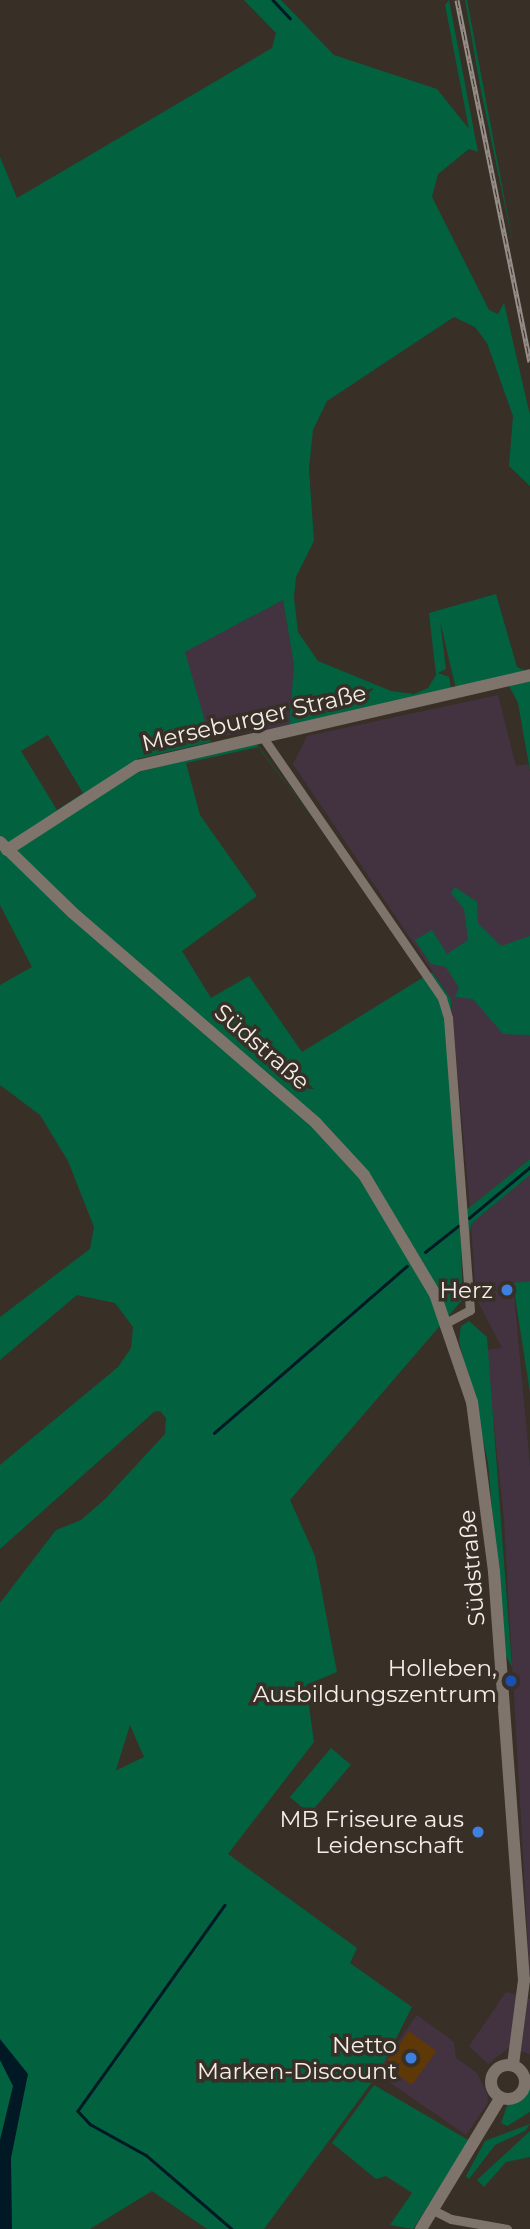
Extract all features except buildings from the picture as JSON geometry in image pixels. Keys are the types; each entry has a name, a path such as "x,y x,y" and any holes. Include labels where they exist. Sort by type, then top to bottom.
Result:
{"main road":[{"name":"Merseburger Straße","path":"3,849 137,766 530,675"},
{"name":"Südstraße","path":"3,849 316,1123 364,1175 403,1235 447,1322 477,1426 494,1572 524,1980 513,2065"},
{"path":"513,2065 527,2082 515,2097 501,2098 491,2084 493,2073 513,2065"},
{"path":"421,2229 501,2098"}],"street":[{"path":"262,736 442,998 448,1018 470,1310 447,1322"},
{"path":"433,2210 451,2219 507,2229"}],"shaded area":[{"path":"283,600 294,665 289,727 209,738 184,652"},
{"path":"498,695 516,766 528,764 530,771 530,1159 470,1209 451,999 293,764 307,736"},
{"path":"530,1175 530,1281 513,1284 530,1466 530,1980 504,1519 486,1350 502,1348 476,1298 471,1224"},
{"path":"506,1992 530,1999 530,2054 509,2048 488,2064 469,2046"},
{"path":"417,2015 454,2042 456,2058 477,2073 487,2093 488,2103 466,2135 376,2073"}],"green space":[{"path":"244,0 281,0 334,55 437,89 469,129 445,5 449,0 478,152 469,149 438,174 432,197 489,310 498,314 504,303 530,415 530,486 509,466 513,416 487,343 475,327 454,317 327,401 313,430 309,469 314,541 296,577 294,597 298,632 318,661 391,691 414,694 428,688 436,675 429,613 496,594 517,667 526,671 456,689 440,621 446,669 438,673 449,677 451,688 289,727 294,665 283,600 185,652 211,742 137,759 132,774 255,742 334,846 258,747 186,763 200,815 257,896 182,951 211,998 249,976 302,1052 432,972 451,999 463,1299 290,1500 315,1556 337,1672 306,1685 314,1742 228,1854 357,1948 350,1963 412,2007 378,2074 264,2229 207,2229 152,2191 90,2229 0,2229 0,1603 56,1530 81,1520 105,1499 165,1434 166,1418 160,1411 154,1412 0,1549 0,1465 118,1367 131,1348 133,1327 115,1303 77,1295 0,1360 0,1317 90,1249 94,1227 68,1161 40,1115 0,1085 0,985 32,967 0,905 0,157 17,198 272,48 276,33","holes":["48,735 83,793 57,810 21,751","130,1725 144,1757 116,1770"]},
{"path":"467,0 514,249 481,91"},
{"path":"530,678 530,771 518,703 508,684"},
{"path":"455,887 477,902 478,923 501,946 530,936 530,1035 503,1034 473,999 455,997 459,988 446,967 431,964 415,940 432,930 447,954 468,940 464,909 451,893"},
{"path":"530,1159 530,1175 471,1224 469,1244 466,1210"},
{"path":"530,1281 530,1393 513,1283"},
{"path":"469,1321 487,1337 512,1667 504,1652 488,1462 459,1341 461,1326"},
{"path":"331,1748 351,1765 310,1814 290,1797"},
{"path":"374,2085 470,2141 413,2229 390,2225 412,2193 386,2176 376,2179 332,2143"},
{"path":"530,2089 530,2112 507,2126 501,2123 508,2103"},
{"path":"530,2124 525,2131 495,2145 469,2179 466,2176 485,2141"},
{"path":"530,2131 530,2157 506,2162 484,2187 477,2180"}],"water":[{"path":"0,2039 28,2074 11,2158 12,2229 0,2229 0,2140 13,2086 0,2060"}],"waterway":[{"path":"273,0 290,18"},
{"path":"469,1218 530,1167"},
{"path":"425,1252 458,1226"},
{"path":"214,1433 407,1266"},
{"path":"225,1905 78,2111 90,2124 146,2155 232,2229"}],"railway":[{"path":"457,0 530,362"}],"place":[{"name":"Herz","path":"507,1290"},
{"name":"Holleben, Ausbildungszentrum","path":"511,1681"},
{"name":"MB Friseure aus Leidenschaft","path":"478,1832"},
{"name":"Netto Marken-Discount","path":"411,2058"}]}
